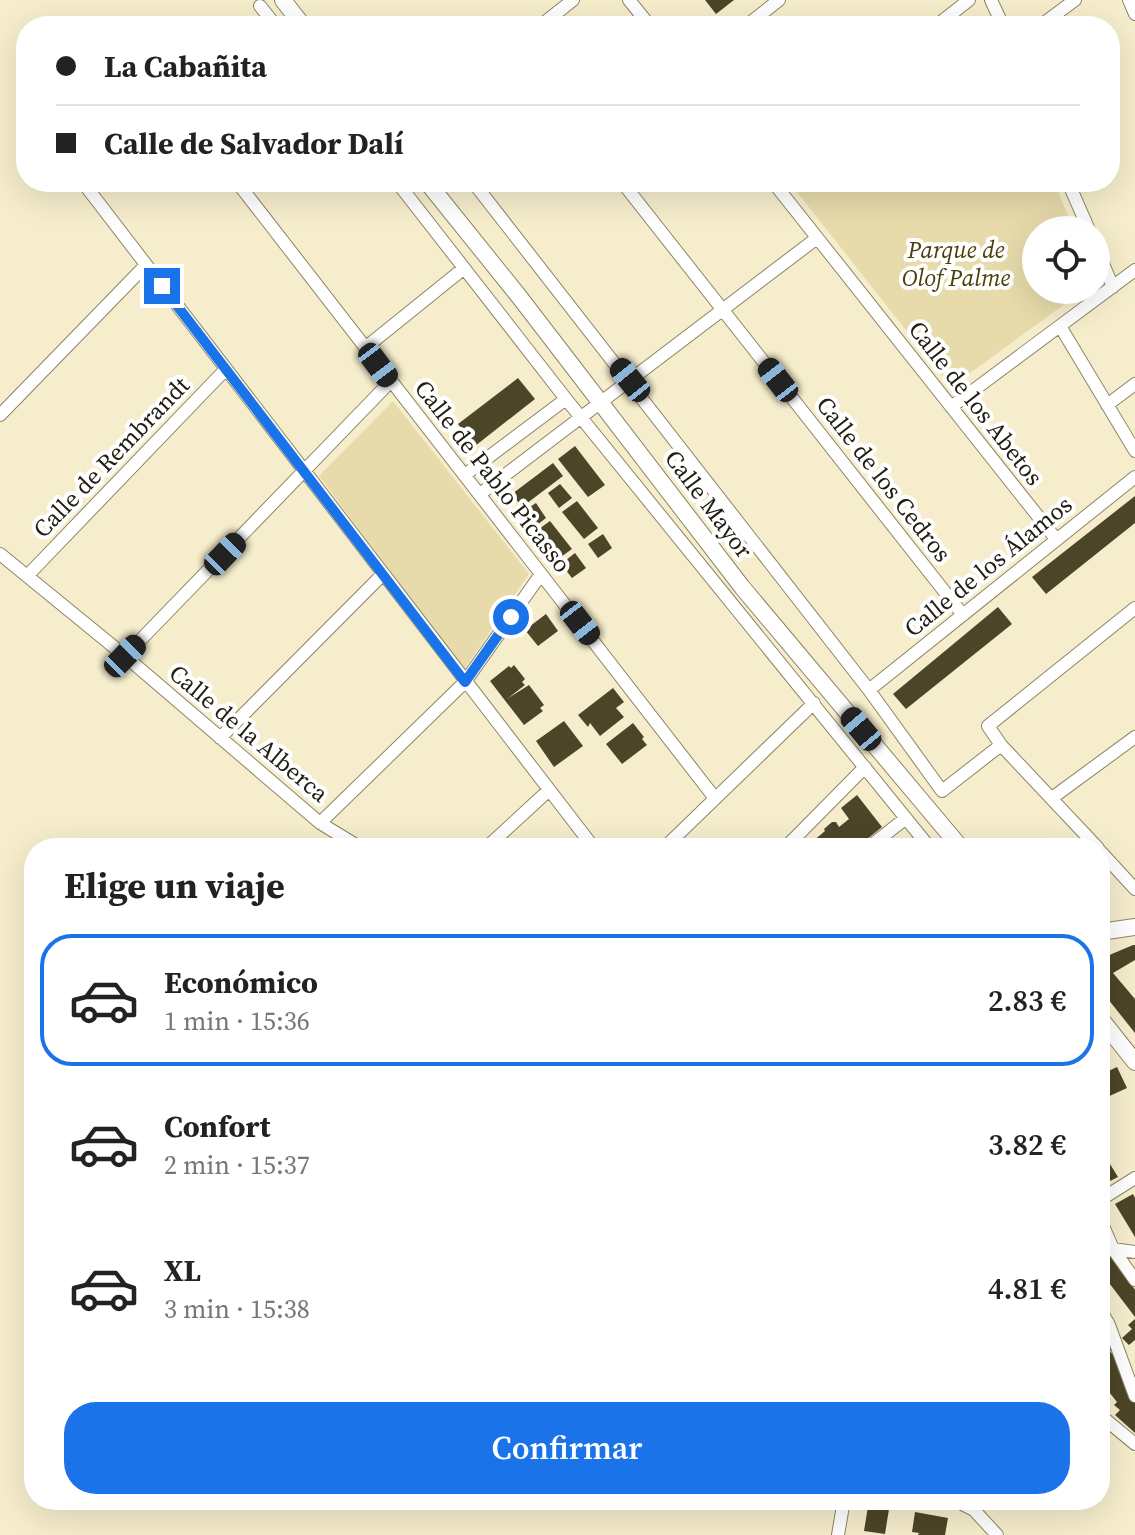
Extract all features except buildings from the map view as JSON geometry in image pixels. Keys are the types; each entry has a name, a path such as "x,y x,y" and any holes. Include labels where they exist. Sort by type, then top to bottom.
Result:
{"street":[{"path":"283,0 295,16"},
{"path":"553,16 573,0"},
{"path":"629,0 642,16"},
{"path":"759,16 779,0"},
{"path":"949,16 969,0"},
{"path":"1053,16 1075,0"},
{"path":"1129,0 1135,14"},
{"path":"260,6 268,16"},
{"path":"90,192 586,838"},
{"name":"Calle de Pablo Picasso","path":"245,192 714,797"},
{"name":"Calle Mayor","path":"405,192 566,399 922,838"},
{"name":"Calle Mayor","path":"435,192 742,587 953,838"},
{"name":"Calle Mayor","path":"481,192 869,690 942,791 1001,745"},
{"name":"Calle de los Cedros","path":"630,192 963,615"},
{"name":"Calle de los Abetos","path":"781,192 1056,539"},
{"path":"1072,192 1083,216"},
{"path":"480,494 817,238"},
{"path":"0,415 146,265"},
{"path":"365,348 463,269"},
{"path":"951,407 1135,270"},
{"path":"1110,280 1113,287"},
{"path":"1060,326 1135,451"},
{"name":"Calle de Rembrandt","path":"28,575 226,369"},
{"path":"125,656 390,382"},
{"path":"1107,405 1135,384"},
{"path":"466,474 566,399"},
{"name":"Calle de los Álamos","path":"869,690 1135,477"},
{"name":"Calle de la Alberca","path":"0,554 320,823 345,838"},
{"path":"220,738 383,574"},
{"path":"320,823 465,682 541,574"},
{"path":"1089,838 1001,745 988,726 1135,608"},
{"path":"674,838 814,703"},
{"path":"1052,798 1133,742"},
{"path":"795,838 865,767"},
{"path":"497,838 549,790"},
{"path":"881,838 906,818"},
{"path":"1110,861 1135,889"},
{"path":"1110,928 1133,927"},
{"path":"1110,1031 1135,1062"},
{"path":"1110,1194 1135,1178"},
{"path":"1110,1242 1135,1280"},
{"path":"1113,1249 1135,1252"},
{"path":"1110,1328 1135,1396"},
{"path":"1110,1423 1135,1444"},
{"path":"838,1535 842,1510"},
{"path":"974,1510 997,1535"}],"green space":[{"name":"Parque de Olof Palme","path":"797,192 1058,192 1068,216 1022,216 1022,304 1065,304 951,387"},
{"path":"393,401 529,574 464,670 319,476"}],"route":[{"path":"162,286 465,682 511,617"}]}
